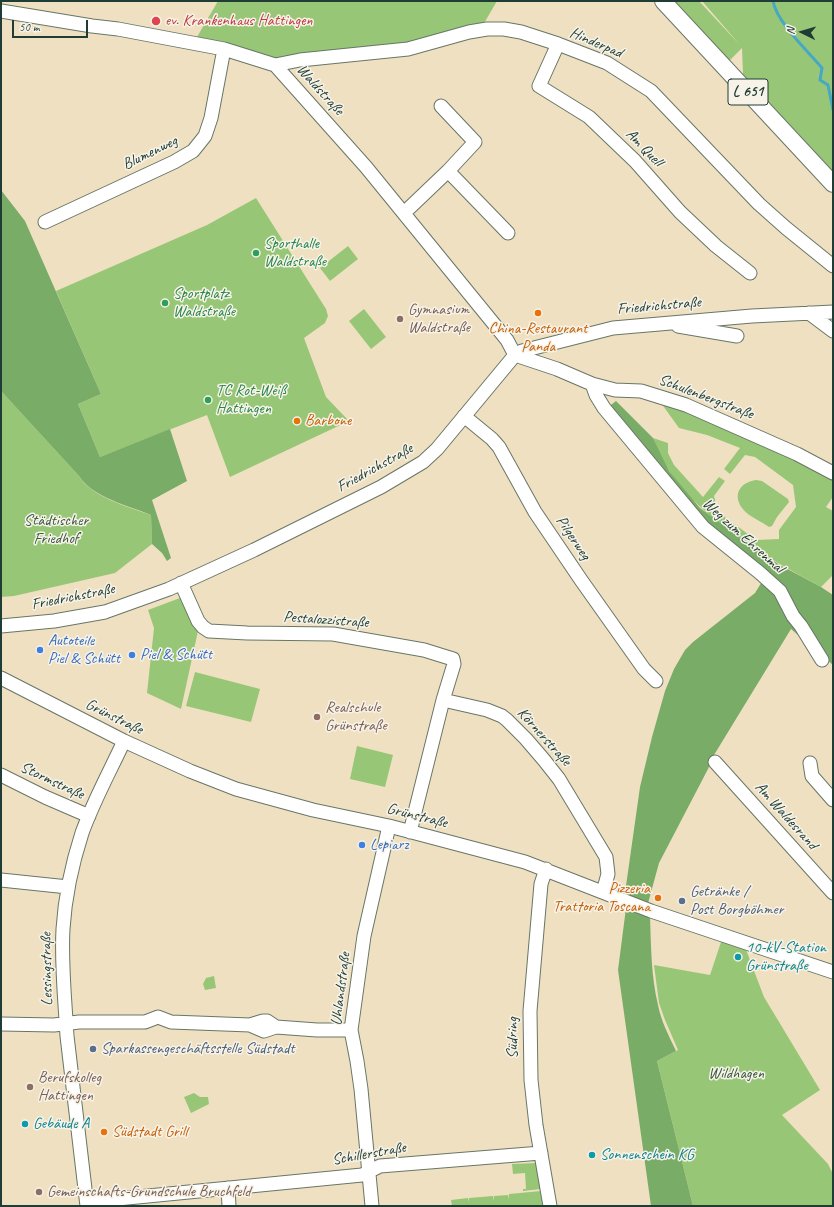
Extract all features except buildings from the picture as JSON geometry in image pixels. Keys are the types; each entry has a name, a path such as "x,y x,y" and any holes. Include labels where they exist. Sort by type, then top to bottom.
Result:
{"main road":[{"name":"L 651","path":"663,1 833,184"}],"street":[{"name":"Waldstraße","path":"1,11 118,29 224,49 276,65 366,167 507,340 516,355"},
{"name":"Hinderpad","path":"276,65 300,60 408,49 469,32 487,29 517,31 558,44 606,63 651,91 759,204 833,266"},
{"name":"Am Quell","path":"558,44 539,86 589,117 635,161 680,212 716,246 750,273"},
{"name":"Blumenweg","path":"45,222 174,162 193,151 205,136 211,118 224,49"},
{"path":"404,213 448,171 475,142 441,106"},
{"path":"448,171 508,233"},
{"name":"Friedrichstraße","path":"1,626 54,621 105,612 135,602 254,550 381,487 423,462 437,449 516,355 522,351 612,328 752,316 833,312"},
{"path":"809,313 833,331"},
{"path":"661,323 737,336"},
{"name":"Schulenbergstraße","path":"516,355 557,368 592,384 615,390 641,391 686,405 797,454 833,472"},
{"name":"Weg zum Ehrenmal","path":"592,384 596,395 604,408 703,527 760,573 780,592 793,616 822,660"},
{"name":"Pilgerweg","path":"464,416 492,439 499,447 535,512 644,669 656,681"},
{"name":"Pestalozzistraße","path":"181,583 198,621 209,631 334,634 418,649 451,658 454,660 454,664 443,700"},
{"name":"Grünstraße","path":"1,678 124,741 167,761 236,789 313,810 389,826 525,862 651,911 833,972"},
{"path":"410,832 443,700"},
{"name":"Körnerstraße","path":"443,700 487,710 502,716 526,739 544,760 559,779 606,857 608,874 603,892"},
{"name":"Lessingstraße","path":"87,1204 66,1023 63,928 68,887 77,851 89,816 124,741"},
{"name":"Am Waldesrand","path":"715,762 833,892"},
{"path":"810,764 812,776 833,800"},
{"name":"Stormstraße","path":"1,775 45,797 89,816"},
{"name":"Uhlandstraße","path":"372,1206 361,1089 351,1030 364,936 389,826"},
{"name":"Südring","path":"546,869 541,884 529,1029 531,1080 550,1206"},
{"path":"1,880 68,887"},
{"path":"1,1024 54,1025 66,1023 145,1022 156,1027 161,1027 171,1022 250,1025 264,1031 276,1027 317,1030 351,1030"},
{"name":"Schillerstraße","path":"87,1204 362,1175 380,1166 541,1153"},
{"path":"228,1188 229,1206"}],"green space":[{"path":"218,1 497,1 483,25 440,38 283,60 197,37"},
{"path":"672,1 699,1 740,45 702,1 833,1 833,177 745,78 743,74 742,48 729,61"},
{"path":"1,190 25,221 101,394 78,404 100,457 170,429 187,481 152,500 171,558 167,561 162,553 152,544 151,515 112,500 93,490 1,391"},
{"path":"256,198 326,309 328,316 325,323 304,338 326,397 349,421 230,477 207,415 100,457 78,404 101,394 56,291 207,225"},
{"path":"348,246 358,259 330,281 320,268"},
{"path":"364,309 386,337 371,349 349,321"},
{"name":"Städtischer Friedhof","path":"1,391 92,490 122,505 151,515 152,544 115,573 14,596 1,597"},
{"path":"616,401 653,438 669,471 700,508 748,544 780,565 833,595 833,665 791,629 714,755 659,863 647,907 624,900 640,787 665,691 674,669 685,650 755,593 766,575 708,529 607,408"},
{"path":"661,403 705,418 770,448 833,480 833,497 826,507 833,511 833,575 821,587 758,551 718,523 700,507 669,471 653,438 668,443 668,453 674,465 703,497 719,477 725,481 714,496 718,512 756,540 779,539 779,530 796,507 793,485 755,457 745,455 730,474 724,469 740,448 707,435 679,428"},
{"path":"756,480 762,481 788,499 789,502 772,526 769,527 747,513 739,503 738,494 742,486"},
{"path":"180,598 198,631 181,709 147,693 154,628 148,610"},
{"path":"195,672 260,689 251,722 186,706"},
{"path":"357,746 393,755 385,787 350,779"},
{"path":"626,908 650,916 654,983 659,1011 676,1051 657,1061 693,1206 651,1206 618,970"},
{"name":"Wildhagen","path":"722,939 745,947 764,997 820,1090 782,1115 828,1164 833,1174 833,1206 693,1206 657,1061 678,1050 659,1003 654,965 710,975"},
{"path":"214,976 216,988 205,990 203,984 206,978"},
{"path":"194,1093 200,1097 208,1097 209,1104 191,1113 184,1097"},
{"path":"536,1163 541,1189 523,1191 523,1189 526,1189 525,1173 513,1174 512,1164"},
{"path":"541,1191 544,1206 452,1206 451,1200 468,1198 469,1202 469,1198 493,1196 494,1201 494,1196 508,1195 509,1199 509,1194"}],"waterway":[{"path":"773,1 780,18 822,68 820,80 828,85 833,110"}],"place":[{"name":"ev. Krankenhaus Hattingen","path":"156,21"},
{"name":"Sporthalle Waldstraße","path":"256,253"},
{"name":"Sportplatz Waldstraße","path":"165,303"},
{"name":"China-Restaurant Panda","path":"538,313"},
{"name":"Gymnasium Waldstraße","path":"400,319"},
{"name":"TC Rot-Weiß Hattingen","path":"208,400"},
{"name":"Barbone","path":"297,421"},
{"name":"Autoteile Piel & Schütt","path":"40,650"},
{"name":"Piel & Schütt","path":"132,655"},
{"name":"Realschule Grünstraße","path":"317,717"},
{"name":"Lepiarz","path":"362,845"},
{"name":"Pizzeria Trattoria Toscana","path":"658,898"},
{"name":"Getränke / Post Borgböhmer","path":"682,901"},
{"name":"10-kV-Station Grünstraße","path":"738,957"},
{"name":"Sparkassengeschäftsstelle Südstadt","path":"93,1049"},
{"name":"Berufskolleg Hattingen","path":"30,1087"},
{"name":"Gebäude A","path":"25,1124"},
{"name":"Südstadt Grill","path":"104,1132"},
{"name":"Sonnenschein KG","path":"592,1155"},
{"name":"Gemeinschafts-Grundschule Bruchfeld","path":"39,1192"}]}
